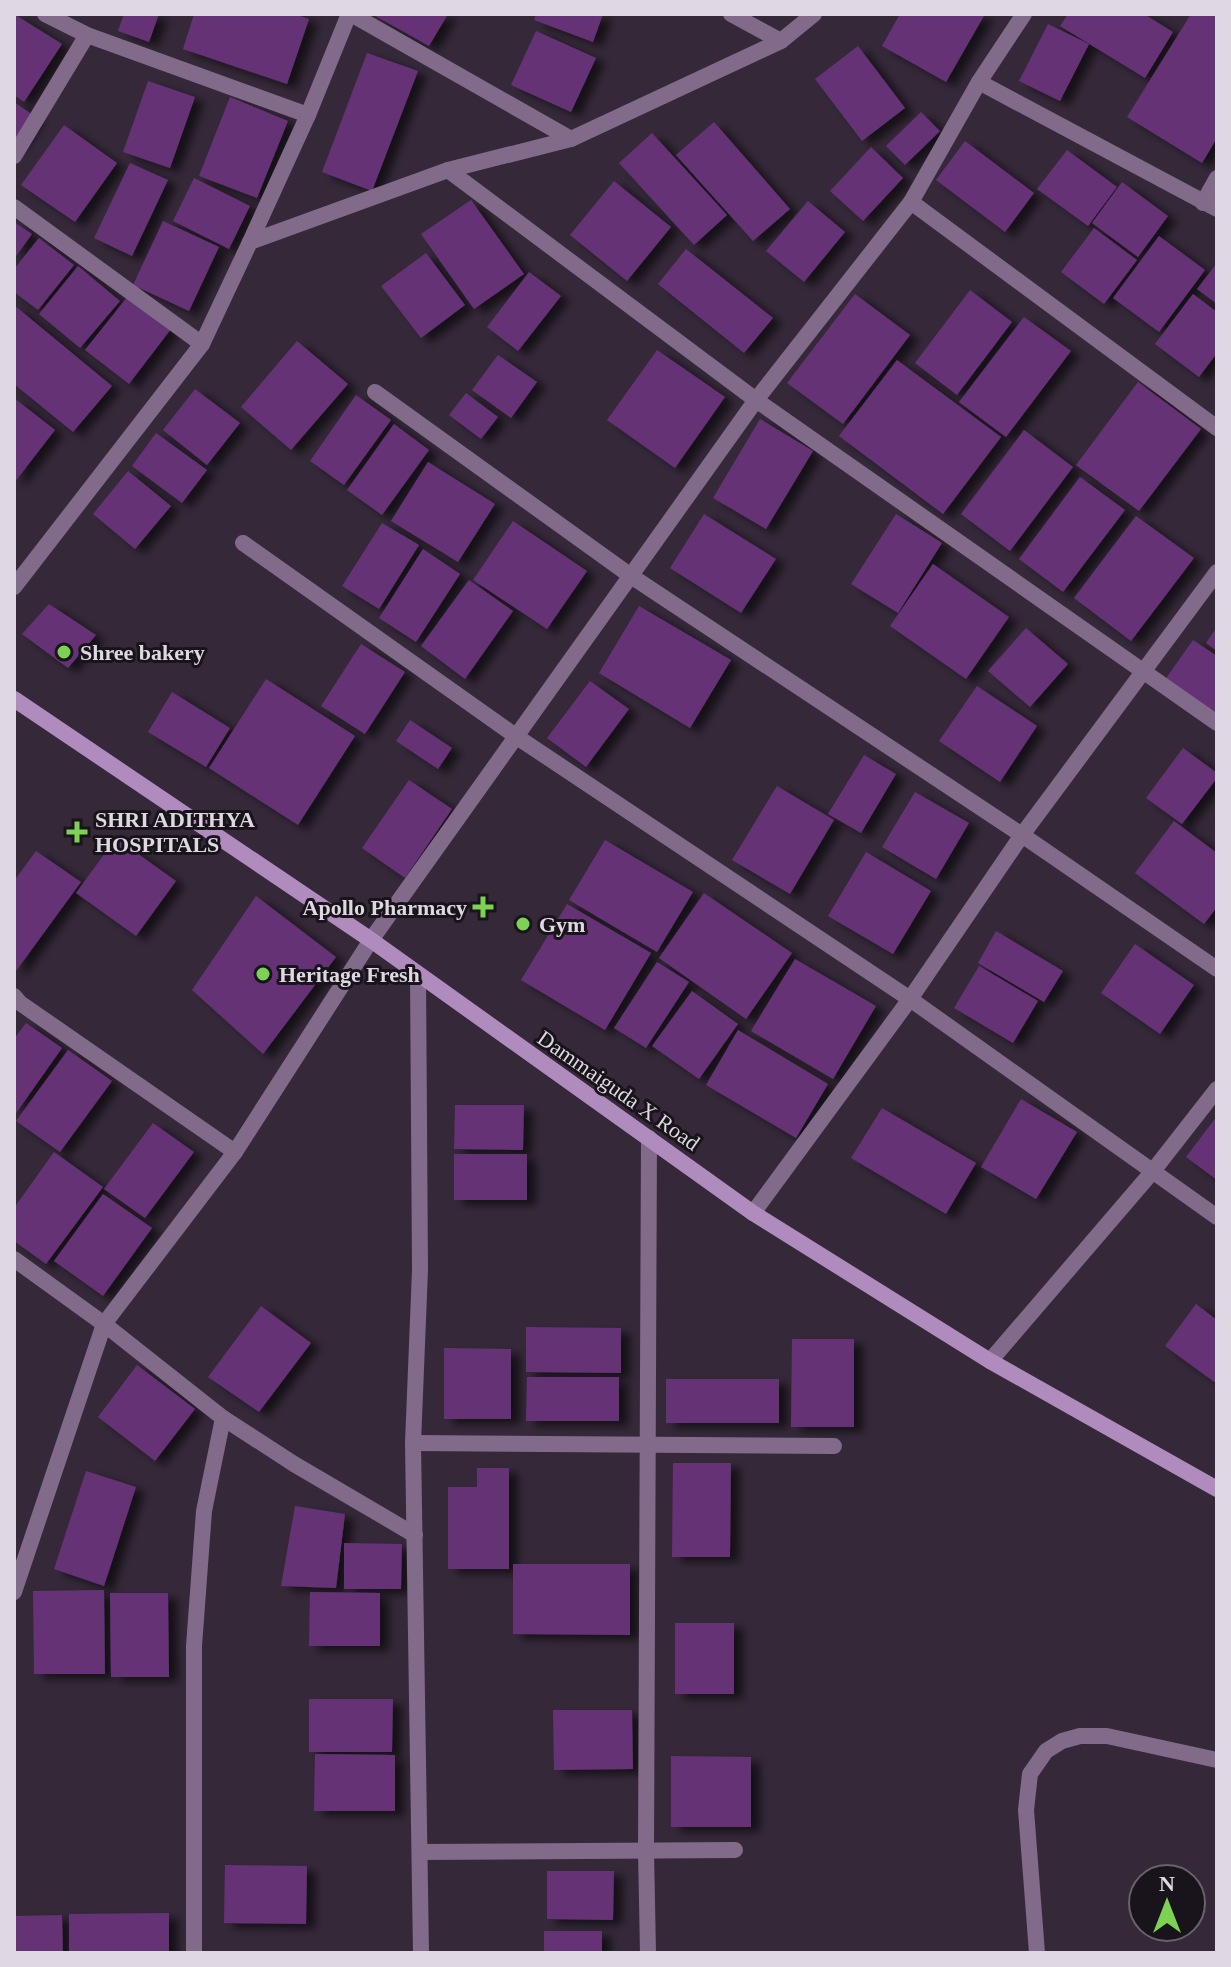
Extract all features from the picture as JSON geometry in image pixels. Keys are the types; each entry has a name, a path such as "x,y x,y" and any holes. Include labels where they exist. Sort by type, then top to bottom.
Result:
{"street":[{"path":"45,14 87,35 308,115"},
{"path":"14,587 202,344 308,115 350,14 571,139"},
{"path":"731,14 781,41"},
{"path":"250,242 448,170 571,139 781,41 814,14"},
{"path":"14,1592 104,1324 235,1152 371,940 756,400 911,202 979,82 1024,14"},
{"path":"14,156 87,35"},
{"path":"979,82 1210,206 1217,178"},
{"path":"448,170 756,400 1217,723"},
{"path":"911,202 1217,428"},
{"path":"14,207 202,344"},
{"path":"375,392 631,576 1022,835 1217,969"},
{"path":"243,543 517,737 910,999 1217,1217"},
{"path":"753,1213 910,999 1022,835 1217,572"},
{"name":"Dammaiguda X Road","path":"14,699 371,940 753,1213 990,1361 1217,1489"},
{"path":"418,975 420,1270 413,1443 421,1953"},
{"path":"14,996 235,1152"},
{"path":"990,1361 1153,1171 1217,1089"},
{"path":"648,1953 649,1138"},
{"path":"14,1259 104,1324 223,1418 415,1535"},
{"path":"194,1953 194,1646 204,1511 223,1418"},
{"path":"413,1443 834,1446"},
{"path":"1037,1953 1026,1810 1030,1774 1046,1751 1062,1741 1080,1736 1107,1736 1217,1760"},
{"path":"420,1852 735,1850"}],"building":[{"path":"14,14 62,44 24,102 14,95"},
{"path":"124,14 159,14 149,42 118,31"},
{"path":"194,14 294,14 309,19 287,84 183,49"},
{"path":"372,14 448,14 429,46"},
{"path":"536,14 603,14 593,42 534,20"},
{"path":"900,14 985,14 946,82 882,46"},
{"path":"1068,14 1144,14 1173,32 1145,78 1060,26"},
{"path":"1191,14 1217,14 1217,138 1202,163 1127,117"},
{"path":"1048,24 1089,44 1060,101 1019,81"},
{"path":"536,31 596,58 571,112 511,85"},
{"path":"858,46 905,108 862,141 815,79"},
{"path":"367,53 418,71 372,191 322,172"},
{"path":"148,81 195,97 170,168 123,152"},
{"path":"230,97 288,121 257,198 199,176"},
{"path":"14,102 36,117 14,149"},
{"path":"921,112 940,131 905,165 886,146"},
{"path":"714,122 790,209 753,241 676,155"},
{"path":"64,125 117,163 75,222 21,185"},
{"path":"652,133 727,215 694,245 619,163"},
{"path":"965,141 1034,193 1005,232 936,180"},
{"path":"871,147 903,178 863,221 830,191"},
{"path":"1067,150 1117,187 1088,226 1037,189"},
{"path":"130,163 168,180 132,256 94,238"},
{"path":"194,178 250,206 229,249 173,221"},
{"path":"614,181 671,227 627,281 570,235"},
{"path":"1122,182 1168,216 1138,257 1092,223"},
{"path":"471,200 524,274 474,309 421,234"},
{"path":"808,201 845,232 804,282 766,251"},
{"path":"163,221 219,247 189,311 133,285"},
{"path":"14,222 32,234 14,259"},
{"path":"1094,228 1137,260 1104,304 1061,272"},
{"path":"1159,236 1205,270 1159,332 1113,298"},
{"path":"39,238 74,265 38,310 14,292 14,269"},
{"path":"686,249 773,318 744,353 658,284"},
{"path":"426,253 465,305 421,338 381,286"},
{"path":"1217,263 1217,304 1197,289"},
{"path":"78,266 120,301 80,348 39,314"},
{"path":"529,272 561,296 518,351 487,327"},
{"path":"970,290 1012,322 957,395 915,363"},
{"path":"855,294 910,335 843,424 787,383"},
{"path":"1193,294 1217,312 1217,353 1199,377 1155,344"},
{"path":"128,296 171,329 129,384 85,350"},
{"path":"14,305 112,386 73,432 14,384"},
{"path":"1024,317 1071,351 1006,437 959,402"},
{"path":"297,341 348,384 291,450 241,407"},
{"path":"657,350 725,397 675,468 607,420"},
{"path":"498,355 537,382 511,418 472,390"},
{"path":"897,360 1001,437 943,514 839,436"},
{"path":"1138,382 1201,429 1139,511 1076,465"},
{"path":"195,389 240,423 207,465 163,430"},
{"path":"466,393 498,417 481,439 449,415"},
{"path":"356,395 391,420 344,485 310,461"},
{"path":"14,398 55,430 14,483"},
{"path":"760,419 813,451 766,529 713,498"},
{"path":"394,424 429,450 382,515 347,490"},
{"path":"1024,430 1073,467 1010,551 961,514"},
{"path":"156,433 207,470 182,503 132,466"},
{"path":"428,462 495,504 458,562 391,521"},
{"path":"128,471 171,506 135,549 93,514"},
{"path":"1080,477 1125,510 1063,592 1019,559"},
{"path":"704,514 776,559 741,613 670,568"},
{"path":"896,514 942,543 898,613 851,584"},
{"path":"1136,516 1194,558 1131,641 1074,598"},
{"path":"513,521 587,571 547,629 473,580"},
{"path":"382,523 419,545 379,609 342,586"},
{"path":"423,549 460,574 416,642 379,618"},
{"path":"933,564 1009,617 966,679 890,626"},
{"path":"469,580 513,611 465,679 421,646"},
{"name":"Shree bakery","path":"49,604 96,635 68,668 22,634"},
{"path":"639,606 731,660 690,728 599,673"},
{"path":"1217,627 1217,651 1206,643"},
{"path":"1026,628 1068,664 1030,707 988,671"},
{"path":"1193,640 1217,656 1217,717 1164,681"},
{"path":"361,644 405,672 365,734 321,706"},
{"path":"266,679 355,736 298,825 209,768"},
{"path":"590,681 629,709 586,767 547,738"},
{"path":"977,686 1037,726 1000,782 939,741"},
{"path":"172,692 230,728 206,767 148,732"},
{"path":"410,720 452,748 438,769 396,741"},
{"path":"1183,748 1217,773 1217,778 1182,824 1146,798"},
{"path":"864,755 896,774 861,833 828,814"},
{"path":"409,780 452,809 405,878 362,848"},
{"path":"777,786 834,820 790,894 732,860"},
{"path":"915,792 969,823 936,879 882,847"},
{"path":"1174,821 1217,853 1217,907 1204,924 1135,873"},
{"path":"116,838 176,881 136,936 76,893"},
{"path":"605,840 693,892 657,952 569,900"},
{"path":"36,851 81,882 16,971 14,881"},
{"path":"866,852 931,891 893,954 828,916"},
{"path":"704,893 792,953 746,1019 659,958"},
{"name":"Heritage Fresh","path":"256,896 336,957 263,1054 192,990"},
{"path":"567,904 651,953 605,1030 521,980"},
{"path":"996,931 1063,971 1044,1002 978,963"},
{"path":"1135,944 1194,985 1160,1034 1101,993"},
{"path":"795,959 876,1006 833,1079 751,1031"},
{"path":"657,962 689,982 646,1048 614,1028"},
{"path":"979,966 1038,1001 1013,1043 954,1008"},
{"path":"692,991 738,1024 699,1079 652,1046"},
{"path":"26,1023 62,1048 14,1116 14,1039"},
{"path":"738,1030 828,1084 796,1138 706,1085"},
{"path":"68,1050 112,1081 60,1152 16,1121"},
{"path":"1021,1099 1077,1132 1036,1199 981,1167"},
{"path":"455,1105 524,1105 523,1150 454,1149"},
{"path":"882,1108 976,1163 946,1214 851,1158"},
{"path":"1217,1116 1217,1180 1186,1157"},
{"path":"153,1123 194,1152 145,1218 104,1189"},
{"path":"54,1152 103,1187 46,1264 14,1241 14,1208"},
{"path":"454,1154 527,1154 527,1200 454,1200"},
{"path":"103,1194 152,1228 103,1296 54,1261"},
{"path":"1196,1304 1217,1320 1217,1384 1165,1346"},
{"path":"261,1306 311,1343 259,1412 208,1377"},
{"path":"526,1327 621,1328 621,1373 526,1372"},
{"path":"792,1339 854,1339 854,1427 791,1427"},
{"path":"444,1348 511,1349 511,1419 444,1419"},
{"path":"137,1365 195,1409 155,1461 98,1417"},
{"path":"527,1377 619,1377 619,1421 526,1421"},
{"path":"666,1379 779,1379 779,1423 666,1423"},
{"path":"673,1463 731,1463 730,1557 672,1557"},
{"path":"477,1468 509,1468 509,1569 448,1569 448,1487 477,1487"},
{"path":"86,1471 136,1487 104,1586 54,1569"},
{"path":"295,1506 345,1514 336,1588 281,1586"},
{"path":"344,1543 402,1544 401,1589 344,1589"},
{"path":"513,1564 630,1564 630,1635 513,1634"},
{"path":"104,1590 105,1674 34,1674 33,1591"},
{"path":"310,1592 380,1593 380,1646 309,1646"},
{"path":"110,1593 168,1593 169,1677 111,1677"},
{"path":"675,1623 734,1623 734,1694 675,1694"},
{"path":"309,1699 393,1699 392,1752 309,1752"},
{"path":"553,1710 632,1710 633,1769 554,1770"},
{"path":"315,1754 395,1755 395,1811 314,1811"},
{"path":"671,1756 751,1757 751,1827 671,1827"},
{"path":"225,1865 307,1866 306,1924 224,1923"},
{"path":"547,1871 614,1871 613,1920 547,1919"},
{"path":"169,1913 169,1953 69,1953 69,1914"},
{"path":"62,1915 63,1953 14,1953 14,1916"},
{"path":"544,1931 602,1931 602,1953 544,1953"}],"place":[{"name":"Shree bakery","path":"64,652"},
{"name":"SHRI ADITHYA HOSPITALS","path":"77,832"},
{"name":"Apollo Pharmacy","path":"483,907"},
{"name":"Gym","path":"523,924"},
{"name":"Heritage Fresh","path":"263,974"}]}
